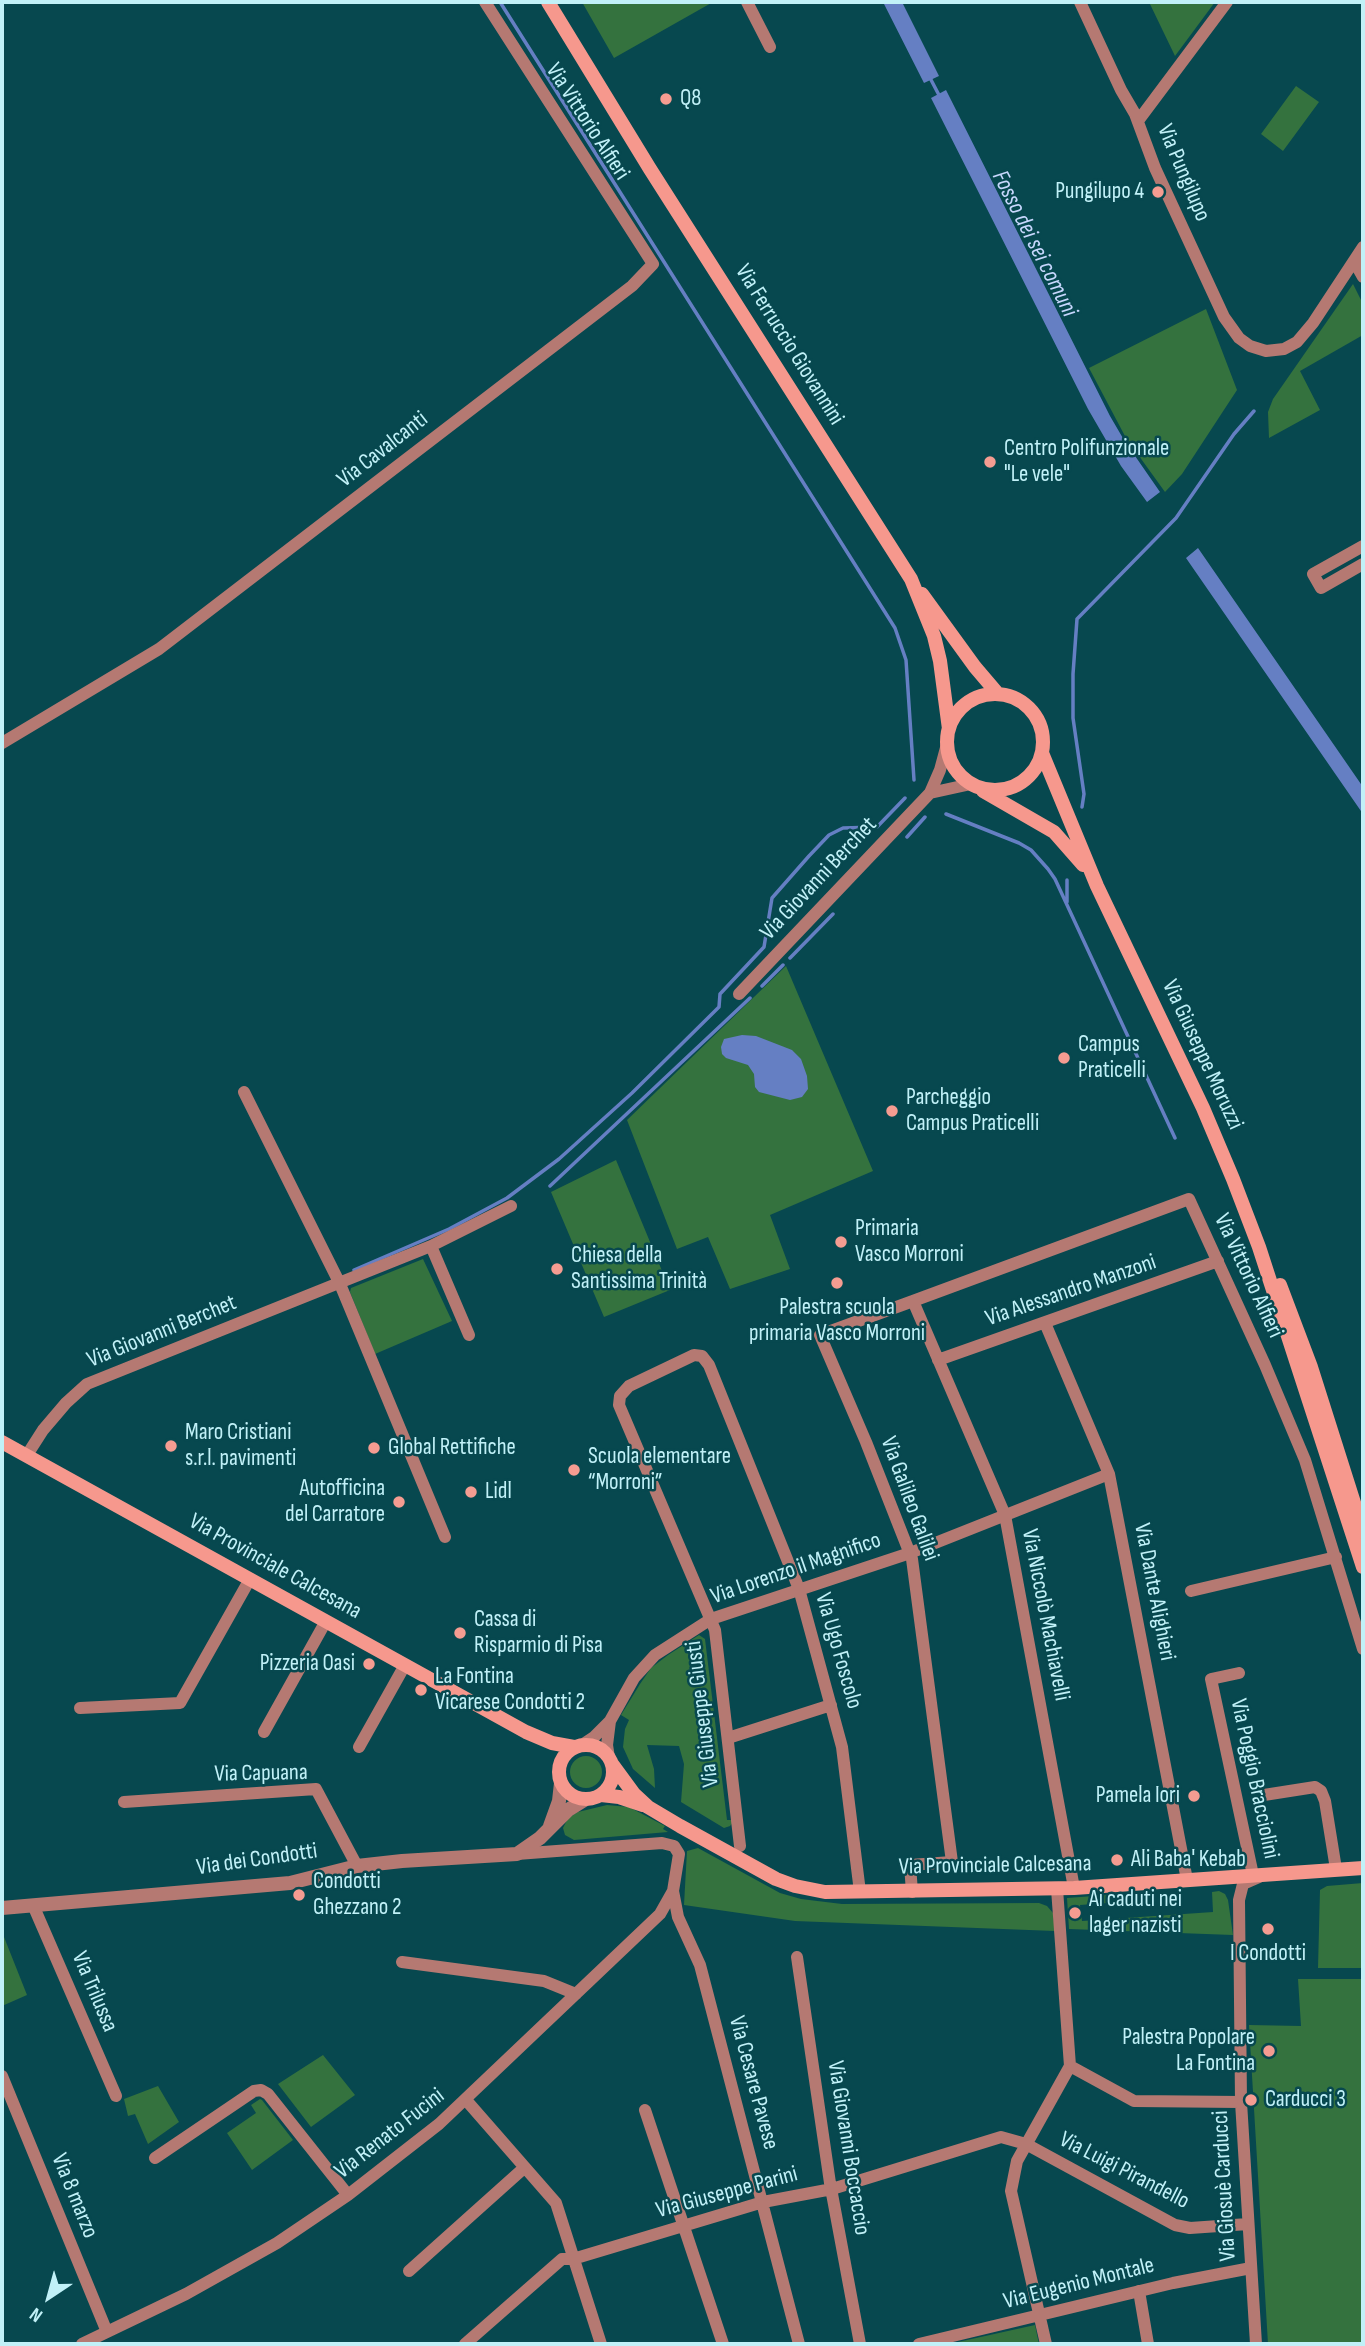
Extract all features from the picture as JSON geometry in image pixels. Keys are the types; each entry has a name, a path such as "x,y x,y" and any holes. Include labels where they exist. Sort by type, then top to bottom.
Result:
{"main road":[{"name":"Via Ferruccio Giovannini","path":"548,2 636,147 911,579 931,628 940,660 948,729"},
{"path":"911,579 998,694"},
{"path":"998,694 1018,700 1034,713 1042,730 1042,753 1032,774 1017,786 994,791 973,785 962,778 953,766 947,744 948,729 954,717 967,703 985,695 998,694"},
{"name":"Via Giuseppe Moruzzi","path":"1042,753 1097,886 1203,1108 1259,1247 1363,1567"},
{"name":"Via Giuseppe Moruzzi","path":"973,785 1054,832 1078,858 1097,886"},
{"name":"Via Giuseppe Moruzzi","path":"1259,1247 1295,1320 1363,1531"},
{"name":"Via Provinciale Calcesana","path":"2,1442 526,1732 552,1743 578,1746"},
{"name":"Via Provinciale Calcesana","path":"526,1732 547,1749 559,1768"},
{"path":"578,1746 597,1747 611,1761 613,1778 607,1791 601,1795 584,1800 570,1795 561,1783 559,1768 567,1752 578,1746"},
{"name":"Via Provinciale Calcesana","path":"611,1761 625,1785 648,1807"},
{"name":"Via Provinciale Calcesana","path":"601,1795 620,1797 648,1807 776,1879 817,1891 1057,1889 1363,1868"}],"street":[{"name":"Via Vittorio Alfieri","path":"485,2 653,264"},
{"path":"747,2 770,47"},
{"name":"Via Pungilupo","path":"1080,2 1138,121 1155,168 1224,317 1239,338 1260,350 1270,351 1284,349 1301,338 1354,261"},
{"path":"1138,121 1227,2"},
{"path":"1363,247 1354,261 1363,276"},
{"name":"Via Cavalcanti","path":"2,743 159,649 632,286 653,264"},
{"path":"1363,546 1313,574 1321,588 1363,564"},
{"name":"Via Giovanni Berchet","path":"738,994 930,793 947,744"},
{"path":"930,793 973,785"},
{"path":"244,1092 340,1284 446,1537"},
{"name":"Via Vittorio Alfieri","path":"913,1301 1189,1199 1306,1460 1363,1649"},
{"name":"Via Giovanni Berchet","path":"27,1455 49,1423 87,1384 431,1246 511,1206"},
{"path":"431,1246 469,1335"},
{"name":"Via Alessandro Manzoni","path":"938,1360 1219,1261"},
{"path":"913,1301 938,1360"},
{"name":"Via Galileo Galilei","path":"912,1892 910,1865 952,1862 910,1553 820,1335 913,1301"},
{"name":"Via Dante Alighieri","path":"1045,1323 1109,1474 1187,1880"},
{"name":"Via Giuseppe Giusti","path":"702,1356 694,1354 629,1386 622,1392 619,1400 715,1630 740,1846"},
{"name":"Via Ugo Foscolo","path":"702,1356 709,1365 799,1590 845,1759 860,1892"},
{"name":"Via Niccolò Machiavelli","path":"938,1360 1005,1515 1074,1888"},
{"name":"Via Lorenzo il Magnifico","path":"578,1746 594,1737 610,1721 629,1686 644,1666 677,1639 711,1619 910,1553 1109,1474"},
{"path":"1191,1591 1336,1557"},
{"path":"80,1708 180,1703 250,1579"},
{"path":"264,1732 326,1622"},
{"path":"359,1747 405,1665"},
{"name":"Via Poggio Bracciolini","path":"1239,1673 1211,1679 1260,1874"},
{"path":"728,1738 831,1705"},
{"name":"Via Lorenzo il Magnifico","path":"610,1721 607,1745 611,1761"},
{"path":"547,1832 559,1801 561,1783"},
{"path":"1264,1795 1315,1787 1321,1791 1336,1869"},
{"name":"Via Capuana","path":"124,1802 316,1789 357,1866"},
{"path":"517,1854 547,1832 568,1810 584,1800"},
{"path":"547,1832 566,1851"},
{"name":"Via dei Condotti","path":"2,1908 290,1882 357,1866 402,1861 669,1843 677,1848 678,1861 673,1891"},
{"name":"Via Giosuè Carducci","path":"1256,2344 1241,2102 1240,1892 1245,1882 1260,1874"},
{"path":"1046,2344 1012,2198 1013,2174 1026,2144 1070,2066 1057,1889"},
{"name":"Via Renato Fucini","path":"82,2344 187,2294 244,2263 348,2195 466,2101 660,1914 673,1891"},
{"name":"Via Cesare Pavese","path":"673,1891 678,1917 700,1965 799,2344"},
{"name":"Via Trilussa","path":"33,1905 116,2096"},
{"path":"660,1914 678,1917"},
{"name":"Via Giovanni Boccaccio","path":"796,1957 832,2189 860,2344"},
{"path":"402,1962 544,1981 576,1994"},
{"path":"1070,2066 1134,2101 1241,2102"},
{"name":"Via 8 marzo","path":"2,2076 107,2332"},
{"path":"155,2158 254,2091 261,2090 268,2094 348,2195"},
{"path":"466,2101 555,2203 601,2344"},
{"path":"645,2110 723,2344"},
{"name":"Via Giuseppe Parini","path":"465,2344 562,2259 573,2259 763,2202 832,2189 1001,2137 1026,2144"},
{"name":"Via Luigi Pirandello","path":"1026,2144 1175,2225 1190,2228 1248,2224"},
{"path":"410,2271 524,2168"},
{"name":"Via Eugenio Montale","path":"919,2344 1139,2291 1251,2268"},
{"path":"1139,2291 1148,2344"}],"green space":[{"path":"582,2 713,2 614,58"},
{"path":"1149,2 1215,2 1175,56"},
{"path":"1296,86 1319,102 1283,151 1261,134"},
{"path":"1353,284 1363,304 1363,335 1300,371 1320,410 1269,438 1268,412 1273,399"},
{"path":"1206,309 1237,390 1182,474 1165,492 1126,438 1089,368"},
{"path":"786,966 873,1171 770,1215 790,1269 730,1289 708,1237 677,1249 627,1120"},
{"path":"616,1160 670,1290 604,1317 551,1192"},
{"path":"423,1259 452,1321 375,1354 350,1292 351,1288"},
{"path":"699,1635 705,1639 727,1820 735,1820 724,1828 681,1802 684,1764 679,1746 647,1745 654,1769 655,1788 633,1769 623,1747 629,1720 621,1715 640,1684 651,1668"},
{"path":"586,1756 597,1761 602,1772 597,1783 586,1788 575,1783 570,1772 575,1761"},
{"path":"607,1805 629,1807 665,1826 663,1829 668,1832 574,1840 565,1835 563,1828 568,1818 578,1812"},
{"path":"698,1848 780,1893 801,1899 842,1904 1039,1903 1047,1906 1053,1913 1055,1931 795,1921 684,1905 687,1851"},
{"path":"1363,1883 1363,1968 1318,1968 1320,1890 1327,1886"},
{"path":"1212,1892 1225,1894 1228,1900 1233,1935 1069,1929 1067,1898 1121,1894 1121,1902 1080,1905 1082,1921 1213,1912"},
{"path":"2,1937 27,1995 2,2006"},
{"path":"1298,1979 1363,1979 1363,2344 1268,2344 1249,2025 1301,2026"},
{"path":"323,2055 355,2095 311,2127 278,2084"},
{"path":"158,2086 179,2122 148,2144 135,2114 128,2116 124,2099"},
{"path":"260,2099 293,2140 252,2170 227,2133 256,2113 251,2105"},
{"path":"1035,2325 1039,2344 949,2344"}],"water":[{"path":"883,2 902,2 939,76 924,83"},
{"path":"946,90 1110,416 1160,492 1147,502 1121,466 1088,409 931,98"},
{"path":"1198,548 1363,787 1363,814 1186,558"},
{"path":"742,1035 756,1036 792,1050 801,1059 808,1089 802,1097 790,1100 759,1092 755,1087 754,1074 748,1065 726,1058 722,1054 724,1039"}],"waterway":[{"path":"500,2 895,628 906,660 914,780"},
{"name":"Fosso dei sei comuni","path":"929,76 940,97"},
{"path":"1082,807 1084,794 1073,718 1077,619 1176,518 1234,434 1254,411"},
{"path":"354,1270 449,1229 507,1198 559,1159 632,1093 719,1007 720,994 764,947 772,898 829,835 843,828 877,827 905,798"},
{"path":"946,814 1019,843 1031,850 1048,869 1175,1138"},
{"path":"907,837 925,817"},
{"path":"1067,880 1067,902"},
{"path":"790,958 833,914"},
{"path":"762,986 783,965"},
{"path":"550,1186 750,998"}],"place":[{"name":"Q8","path":"666,99"},
{"name":"Pungilupo 4","path":"1158,192"},
{"name":"Centro Polifunzionale \"Le vele\"","path":"990,462"},
{"name":"Campus Praticelli","path":"1064,1058"},
{"name":"Parcheggio Campus Praticelli","path":"892,1111"},
{"name":"Primaria Vasco Morroni","path":"841,1242"},
{"name":"Chiesa della Santissima Trinità","path":"557,1269"},
{"name":"Palestra scuola primaria Vasco Morroni","path":"837,1283"},
{"name":"Maro Cristiani s.r.l. pavimenti","path":"171,1446"},
{"name":"Global Rettifiche","path":"374,1448"},
{"name":"Scuola elementare “Morroni”","path":"574,1470"},
{"name":"Lidl","path":"471,1492"},
{"name":"Autofficina del Carratore","path":"399,1502"},
{"name":"Cassa di Risparmio di Pisa","path":"460,1633"},
{"name":"Pizzeria Oasi","path":"369,1664"},
{"name":"La Fontina Vicarese Condotti 2","path":"421,1690"},
{"name":"Pamela Iori","path":"1194,1796"},
{"name":"Ali Baba' Kebab","path":"1117,1860"},
{"name":"Condotti Ghezzano 2","path":"299,1895"},
{"name":"Ai caduti nei lager nazisti","path":"1075,1913"},
{"name":"I Condotti","path":"1268,1929"},
{"name":"Palestra Popolare La Fontina","path":"1269,2051"},
{"name":"Carducci 3","path":"1251,2100"}]}
